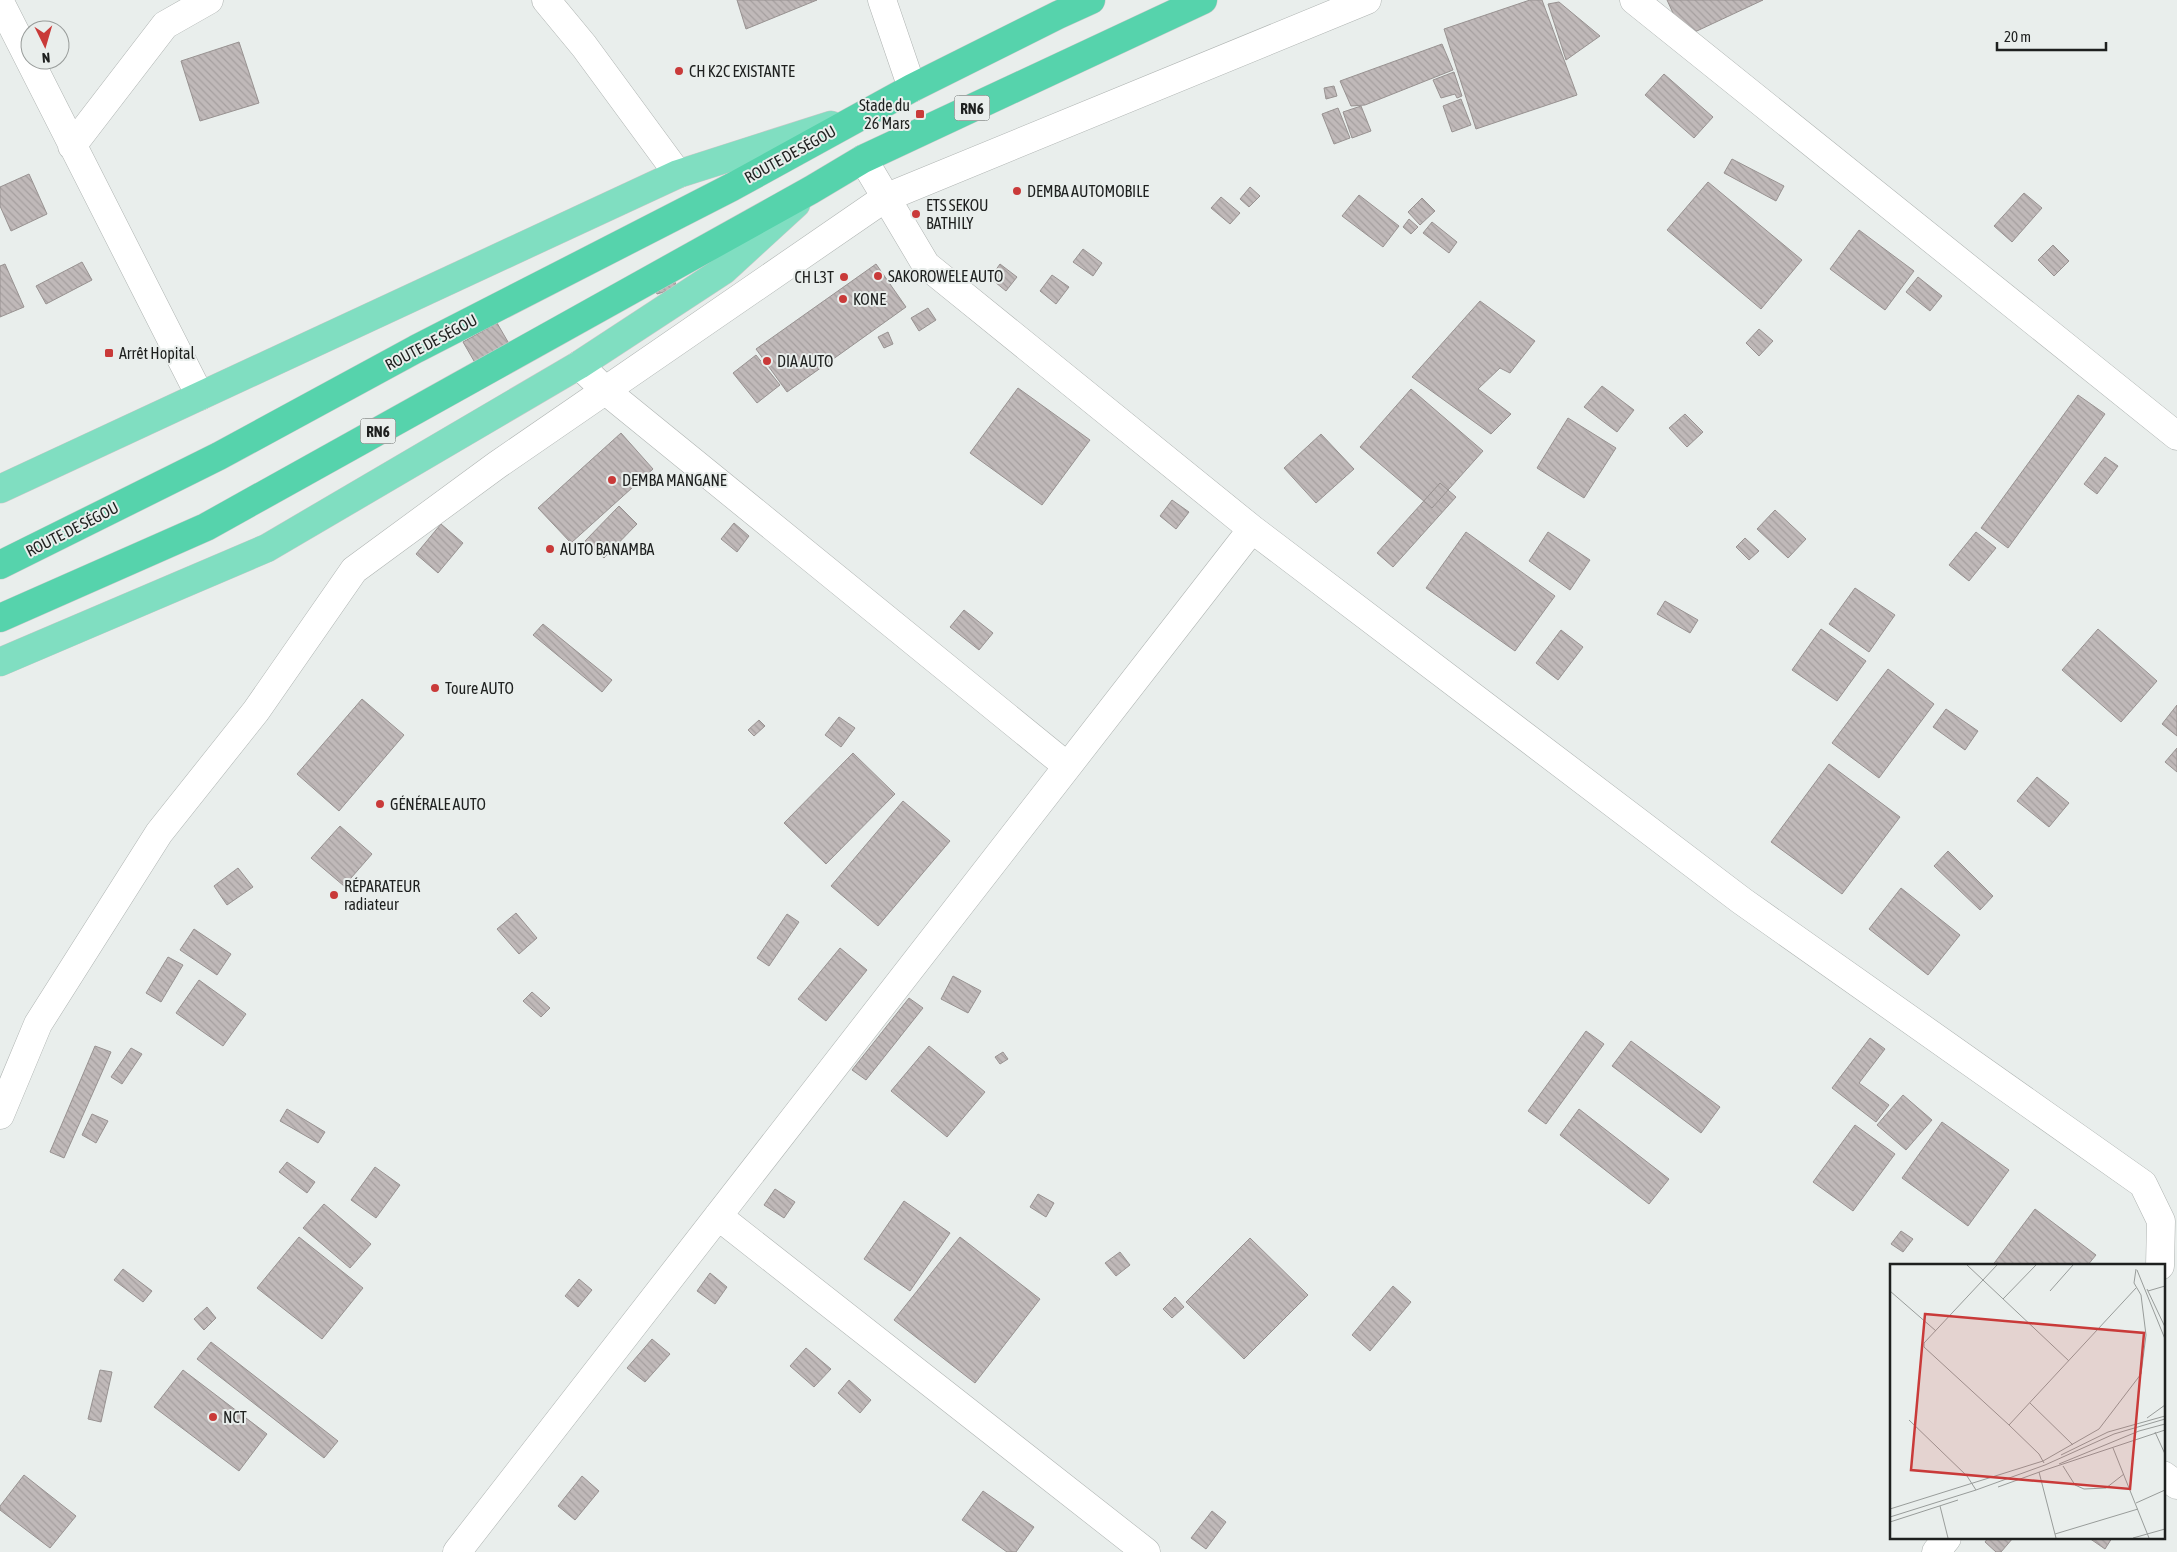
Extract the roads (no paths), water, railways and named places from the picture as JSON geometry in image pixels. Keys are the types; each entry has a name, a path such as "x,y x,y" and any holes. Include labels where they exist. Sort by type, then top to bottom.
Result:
{"highway":[{"name":"ROUTE DE SÉGOU","path":"0,565 219,456 424,345 732,187 912,88 1058,14 1091,0"},
{"name":"RN6","path":"0,618 206,526 811,190 862,159 1203,0"}],"main road":[{"name":"ROUTE DE SÉGOU","path":"0,489 678,174 861,115"},
{"path":"0,662 267,548 579,366 724,270 811,190"}],"street":[{"path":"72,146 165,25 209,0"},
{"path":"546,0 584,46 678,174"},
{"path":"882,0 912,88"},
{"path":"0,1115 38,1024 159,833 256,711 354,570 496,465 885,198 1367,0"},
{"path":"1634,0 2177,436"},
{"path":"0,2 200,396"},
{"path":"862,159 926,265 1252,529 1742,901 2143,1184 2161,1221 2160,1264"},
{"path":"579,366 606,391 1067,766"},
{"path":"457,1552 1252,529"},
{"path":"718,1216 1146,1552"},
{"path":"2164,1476 2177,1484"},
{"path":"1936,1552 1945,1540"}],"place":[{"name":"CH K2C EXISTANTE","path":"679,71"},
{"name":"Stade du 26 Mars","path":"920,114"},
{"name":"DEMBA AUTOMOBILE","path":"1017,191"},
{"name":"ETS SEKOU BATHILY","path":"916,214"},
{"name":"SAKOROWELE AUTO","path":"878,276"},
{"name":"CH L3T","path":"844,277"},
{"name":"KONE","path":"843,299"},
{"name":"Arrêt Hopital","path":"109,353"},
{"name":"DIA AUTO","path":"767,361"},
{"name":"DEMBA MANGANE","path":"612,480"},
{"name":"AUTO BANAMBA","path":"550,549"},
{"name":"Toure AUTO","path":"435,688"},
{"name":"GÉNÉRALE AUTO","path":"380,804"},
{"name":"RÉPARATEUR radiateur","path":"334,895"},
{"name":"NCT","path":"213,1417"}]}
